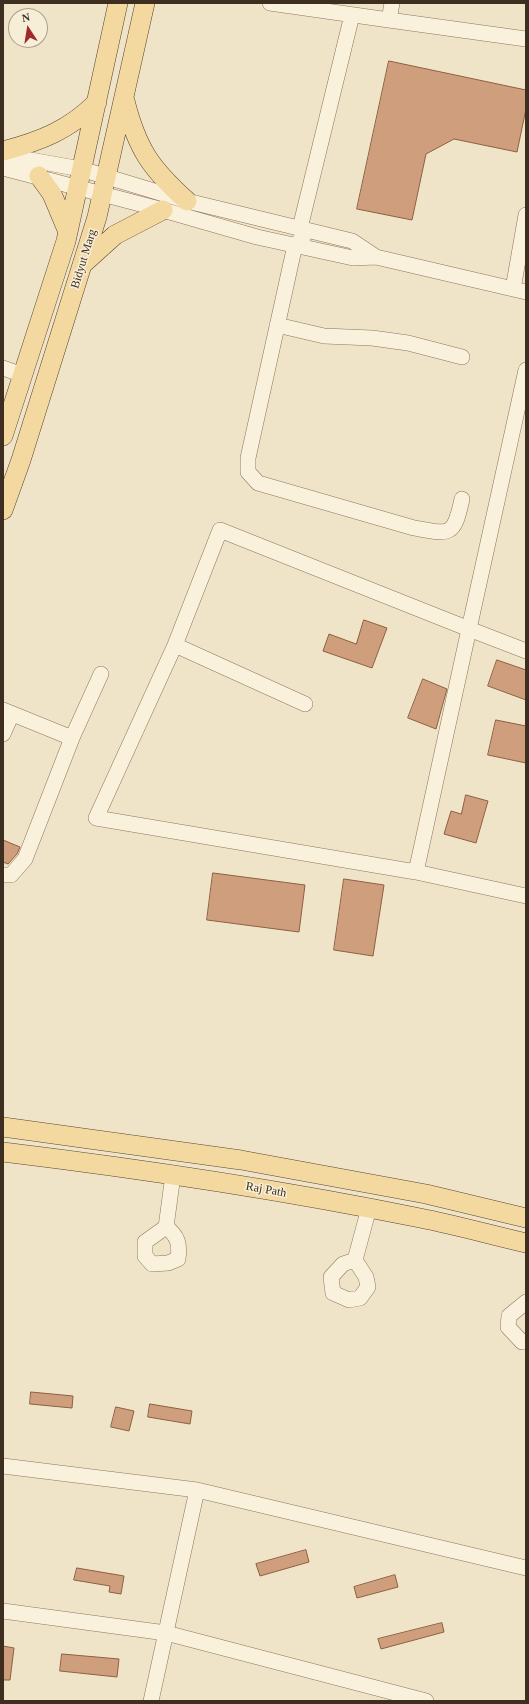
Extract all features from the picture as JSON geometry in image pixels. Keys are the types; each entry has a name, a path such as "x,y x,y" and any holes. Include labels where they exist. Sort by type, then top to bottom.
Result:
{"main road":[{"name":"Bidyut Marg","path":"3,436 68,232 118,3"},
{"name":"Bidyut Marg","path":"3,510 22,460 97,217 145,3"},
{"path":"124,97 132,129 147,158 162,179 187,201"},
{"path":"3,151 31,144 63,130 82,117 97,102"},
{"path":"39,176 52,194 68,232"},
{"path":"82,265 115,234 163,210"},
{"name":"Raj Path","path":"3,1127 241,1160 426,1194 526,1218"},
{"name":"Raj Path","path":"3,1152 173,1175 369,1208 421,1218 526,1243"}],"street":[{"path":"270,3 526,40"},
{"path":"389,20 392,3"},
{"path":"352,15 300,228 303,238 295,245 247,465 251,478 258,483 414,528 435,532 447,531 456,523 462,499"},
{"path":"3,155 104,185 187,201 352,241 376,256 519,291 526,215"},
{"path":"3,168 39,176 80,178"},
{"path":"104,185 163,210 257,237 353,258 376,256"},
{"path":"277,325 324,336 372,338 408,343 462,357"},
{"path":"3,368 23,375"},
{"path":"416,872 526,370"},
{"path":"526,651 220,530 175,645 96,818 416,872 526,896"},
{"path":"175,645 305,704"},
{"path":"3,875 11,875 25,859 72,738 101,674"},
{"path":"3,734 7,712 72,738"},
{"path":"166,1227 173,1175"},
{"path":"355,1260 369,1208"},
{"path":"526,1302 509,1316 508,1327 522,1342 526,1342"},
{"path":"3,1466 196,1490 526,1568"},
{"path":"152,1701 196,1490"},
{"path":"3,1611 166,1633 426,1701"}],"building":[{"path":"389,61 526,90 526,109 517,152 454,139 426,154 412,220 357,209"},
{"path":"364,620 387,628 372,668 323,651 329,634 356,644"},
{"path":"497,660 526,670 526,700 488,686"},
{"path":"423,679 447,689 436,729 408,718"},
{"path":"496,720 526,726 526,763 488,755"},
{"path":"466,795 488,801 476,843 444,834 451,811 461,814"},
{"path":"3,840 20,847 17,854 8,864 3,862"},
{"path":"213,873 305,885 299,932 207,920"},
{"path":"344,879 384,885 373,956 334,950"},
{"path":"31,1392 73,1396 72,1408 30,1404"},
{"path":"150,1404 192,1411 190,1424 148,1417"},
{"path":"116,1407 134,1411 129,1431 111,1427"},
{"path":"306,1550 309,1562 260,1576 256,1564"},
{"path":"77,1568 124,1576 121,1594 109,1592 110,1586 74,1580"},
{"path":"395,1575 398,1587 357,1598 354,1587"},
{"path":"442,1623 444,1632 381,1649 378,1639"},
{"path":"3,1646 14,1648 10,1680 3,1680"},
{"path":"62,1654 119,1659 117,1677 60,1671"}]}
